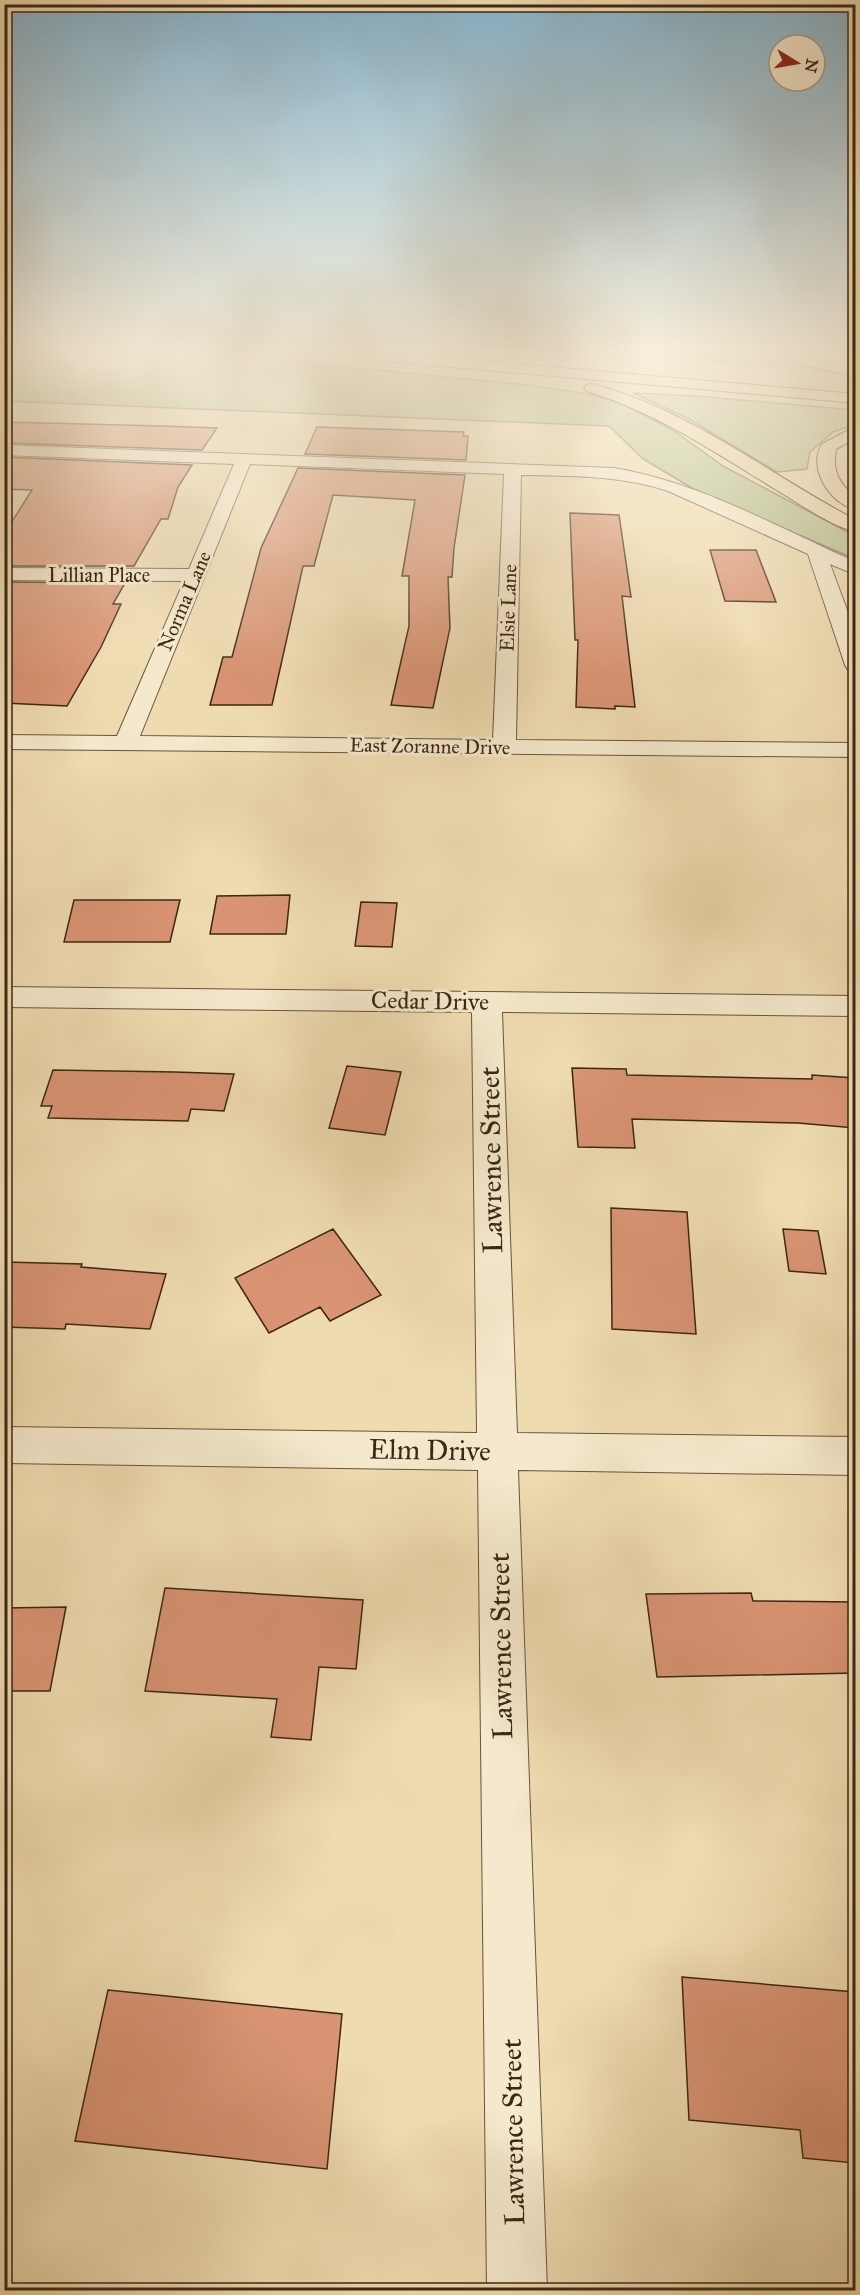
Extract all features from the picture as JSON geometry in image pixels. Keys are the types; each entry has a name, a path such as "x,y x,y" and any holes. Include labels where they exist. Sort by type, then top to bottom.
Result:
{"highway":[{"path":"738,460 798,497 855,527"},
{"path":"825,460 829,480 840,495 855,505"}],"street":[{"name":"Norma Lane","path":"126,743 244,460"},
{"path":"274,460 614,473 649,479 674,487 855,569"},
{"name":"Elsie Lane","path":"504,747 513,469"},
{"path":"816,551 850,630 855,666"},
{"name":"Lillian Place","path":"4,574 194,575"},
{"name":"East Zoranne Drive","path":"4,742 855,750"},
{"name":"Cedar Drive","path":"4,997 855,1006"},
{"name":"Lawrence Street","path":"487,1002 517,2290"},
{"name":"Elm Drive","path":"4,1445 855,1456"}],"green space":[{"path":"645,460 715,460 855,536 855,559 697,491"},
{"path":"757,460 809,460 807,469 777,472"}],"building":[{"path":"4,460 77,460 192,465 178,487 168,519 161,519 134,566 4,566 4,534 32,490 4,489"},
{"path":"298,468 465,475 452,577 448,577 450,628 433,708 391,705 409,626 409,576 402,576 415,500 333,495 314,566 303,566 272,705 210,705 223,657 232,657 261,548"},
{"path":"570,513 619,515 631,597 622,596 635,707 615,706 615,709 576,707 578,640 575,640"},
{"path":"710,550 756,550 776,602 725,601"},
{"path":"4,582 125,583 113,604 121,604 101,647 67,706 4,703"},
{"path":"290,895 286,934 210,934 217,896"},
{"path":"74,900 180,900 170,942 64,942"},
{"path":"361,902 397,903 392,947 355,946"},
{"path":"347,1066 401,1072 385,1135 329,1128"},
{"path":"572,1068 626,1069 627,1075 812,1079 812,1075 855,1078 855,1128 798,1123 632,1119 635,1148 578,1147"},
{"path":"53,1070 234,1074 224,1111 191,1109 188,1121 48,1118 52,1106 41,1106"},
{"path":"611,1208 687,1212 696,1334 612,1329"},
{"path":"333,1229 381,1295 330,1321 320,1307 269,1333 235,1278"},
{"path":"783,1229 818,1231 826,1274 789,1271"},
{"path":"4,1262 82,1264 81,1267 166,1274 150,1329 66,1324 65,1329 4,1327"},
{"path":"165,1588 363,1600 356,1669 319,1667 311,1740 271,1737 277,1699 145,1691"},
{"path":"751,1593 753,1601 855,1602 855,1673 657,1677 646,1594"},
{"path":"66,1607 50,1691 4,1691 4,1608"},
{"path":"682,1977 855,1992 855,2163 803,2158 800,2130 689,2120"},
{"path":"108,1990 342,2014 327,2169 75,2141"}]}
